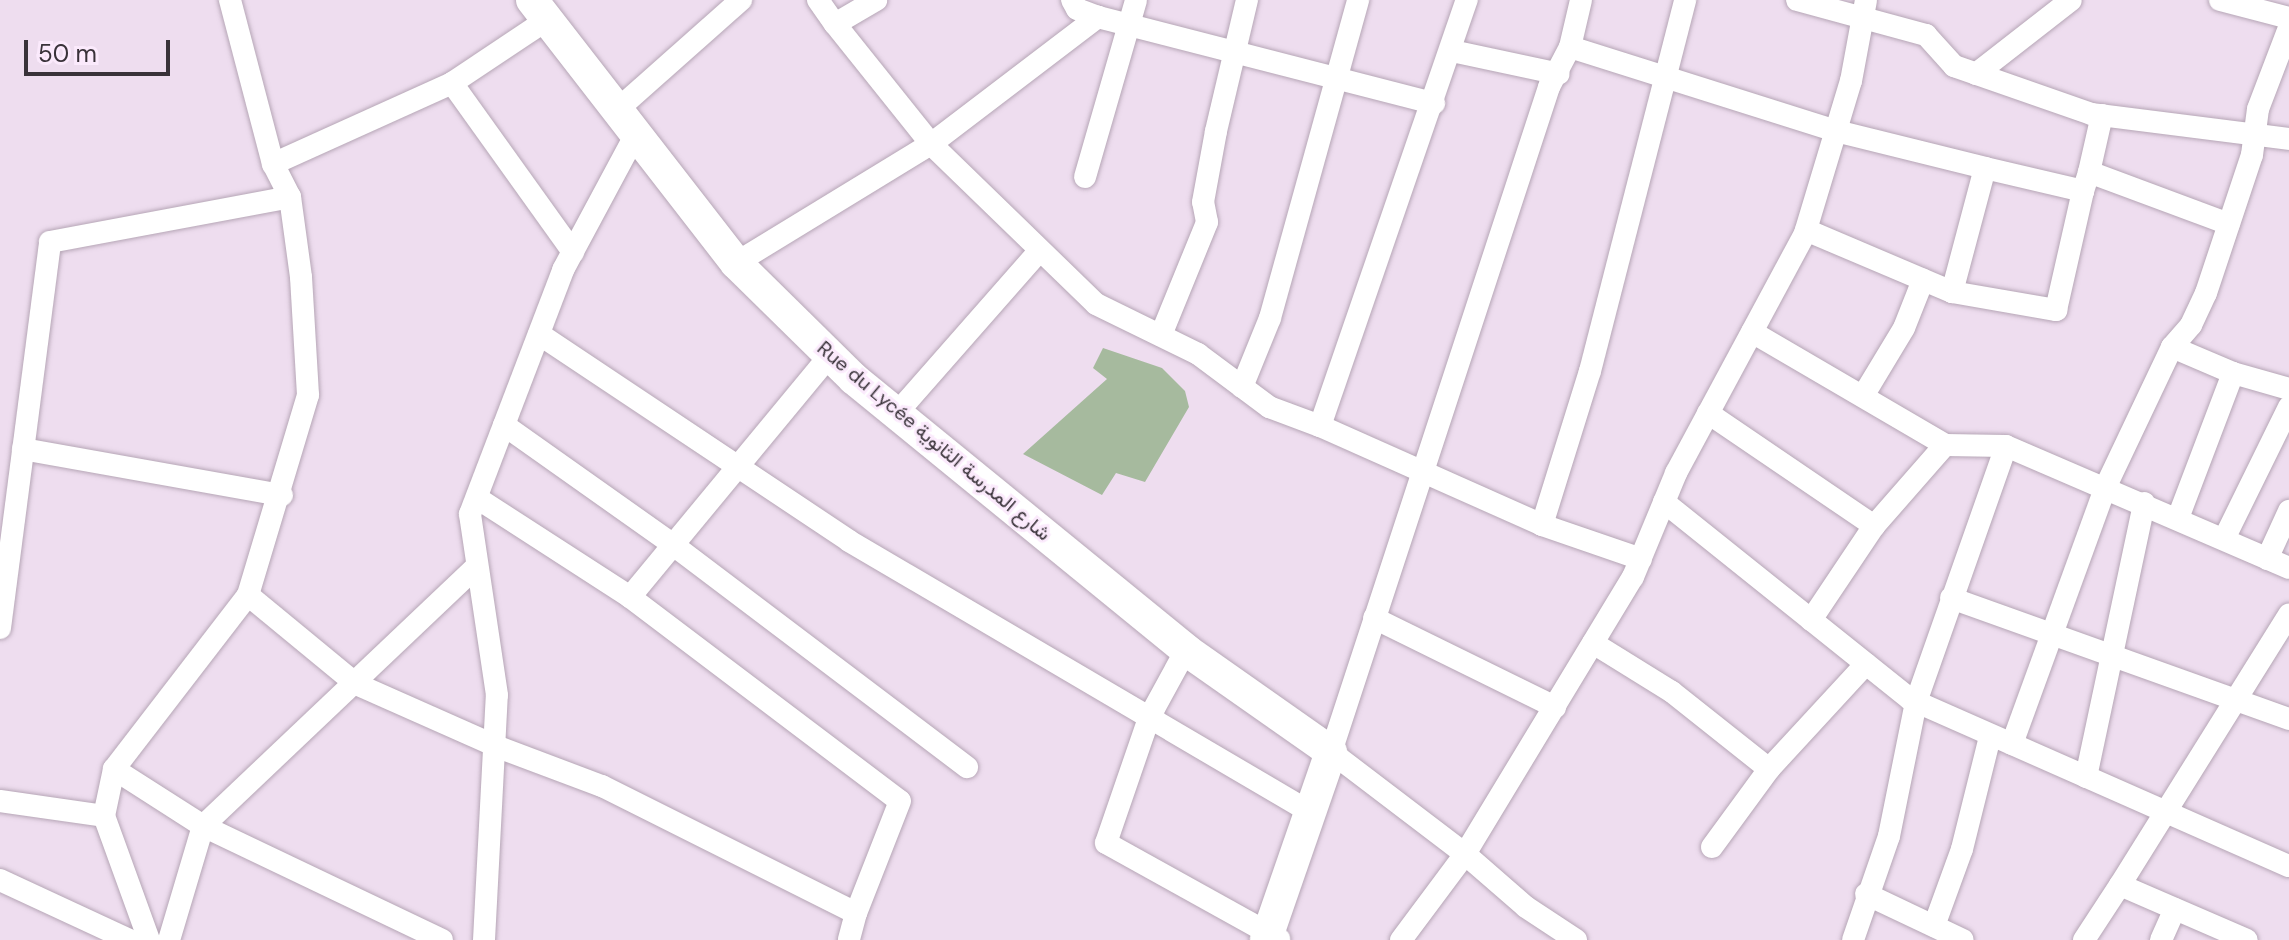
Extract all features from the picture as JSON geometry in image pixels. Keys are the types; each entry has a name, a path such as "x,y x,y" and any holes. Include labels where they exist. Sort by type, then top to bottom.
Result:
{"street":[{"path":"149,940 104,816 114,769 248,595 282,495 308,395 301,277 290,197 273,164 230,0"},
{"path":"481,936 498,747 497,695 470,514 539,334 626,122 741,0"},
{"path":"818,0 931,144 1096,304 1161,335 1269,407 1320,426 1421,474 1542,525 1641,559"},
{"path":"835,24 876,0"},
{"path":"1072,0 1077,9 1098,17 1434,103"},
{"path":"1085,177 1136,0"},
{"path":"1161,335 1207,222 1203,202 1233,50 1247,0"},
{"path":"1242,387 1270,318 1339,78 1358,0"},
{"path":"1320,426 1452,51 1467,0"},
{"path":"1186,650 1149,718 1106,843 1272,938 1310,812 1549,87 1559,74 1570,47 1581,0"},
{"path":"1542,525 1590,371 1685,0"},
{"path":"1797,0 1865,9 1926,35 1954,66 2102,115 2254,132 2289,139"},
{"path":"1976,74 2071,0"},
{"path":"2220,0 2289,18"},
{"path":"1401,940 1465,854 1641,559 1664,502 1708,413 1806,230 1836,131 1865,9"},
{"path":"273,164 452,83 538,10"},
{"name":"Rue du Lycée شارع المدرسة الثانوية","path":"538,10 736,263 830,355 896,414 1186,650 1331,752 1465,854 1526,907 1576,940"},
{"path":"736,263 931,144 1098,17"},
{"path":"2012,744 2106,486 2172,347 2191,325 2252,155 2254,132 2289,28"},
{"path":"1570,47 1836,131 1985,168 2086,181 2229,224"},
{"path":"1452,51 1559,74"},
{"path":"452,83 573,252"},
{"path":"1806,230 1952,292 2056,310 2102,115"},
{"path":"1952,292 1985,168"},
{"path":"0,628 50,242 290,197"},
{"path":"896,414 1040,250"},
{"path":"1863,396 1904,328 1923,280"},
{"path":"1752,332 1945,445 2006,446 2106,486 2289,568"},
{"path":"539,334 849,541 1310,812"},
{"path":"2172,347 2233,373 2289,389"},
{"path":"630,597 735,465 830,355"},
{"path":"2178,518 2233,373"},
{"path":"2224,539 2289,407"},
{"path":"1708,413 1874,526"},
{"path":"504,425 672,544 967,767"},
{"path":"1811,620 1874,526 1945,445"},
{"path":"1853,940 1866,894 1889,836 1916,702 2006,446"},
{"path":"23,449 282,495"},
{"path":"477,498 630,597 900,801 856,913 849,940"},
{"path":"1664,502 1916,702 2289,866"},
{"path":"2086,777 2144,503"},
{"path":"2267,559 2289,511"},
{"path":"169,940 203,826 476,567"},
{"path":"248,595 356,684 498,747 602,786 856,913"},
{"path":"1951,598 2051,638 2237,697 2289,719"},
{"path":"2084,940 2289,615"},
{"path":"1374,618 1555,707"},
{"path":"1593,643 1672,692 1769,769"},
{"path":"1712,847 1769,769 1866,664"},
{"path":"1934,926 1962,849 1990,737"},
{"path":"114,769 203,826 442,940"},
{"path":"0,801 104,816"},
{"path":"0,880 129,940"},
{"path":"2120,885 2247,940"},
{"path":"1866,894 1963,940"},
{"path":"2161,940 2175,909"}],"green space":[{"path":"1103,348 1162,368 1185,391 1189,407 1145,482 1116,473 1102,495 1023,454 1107,379 1093,368"}]}
